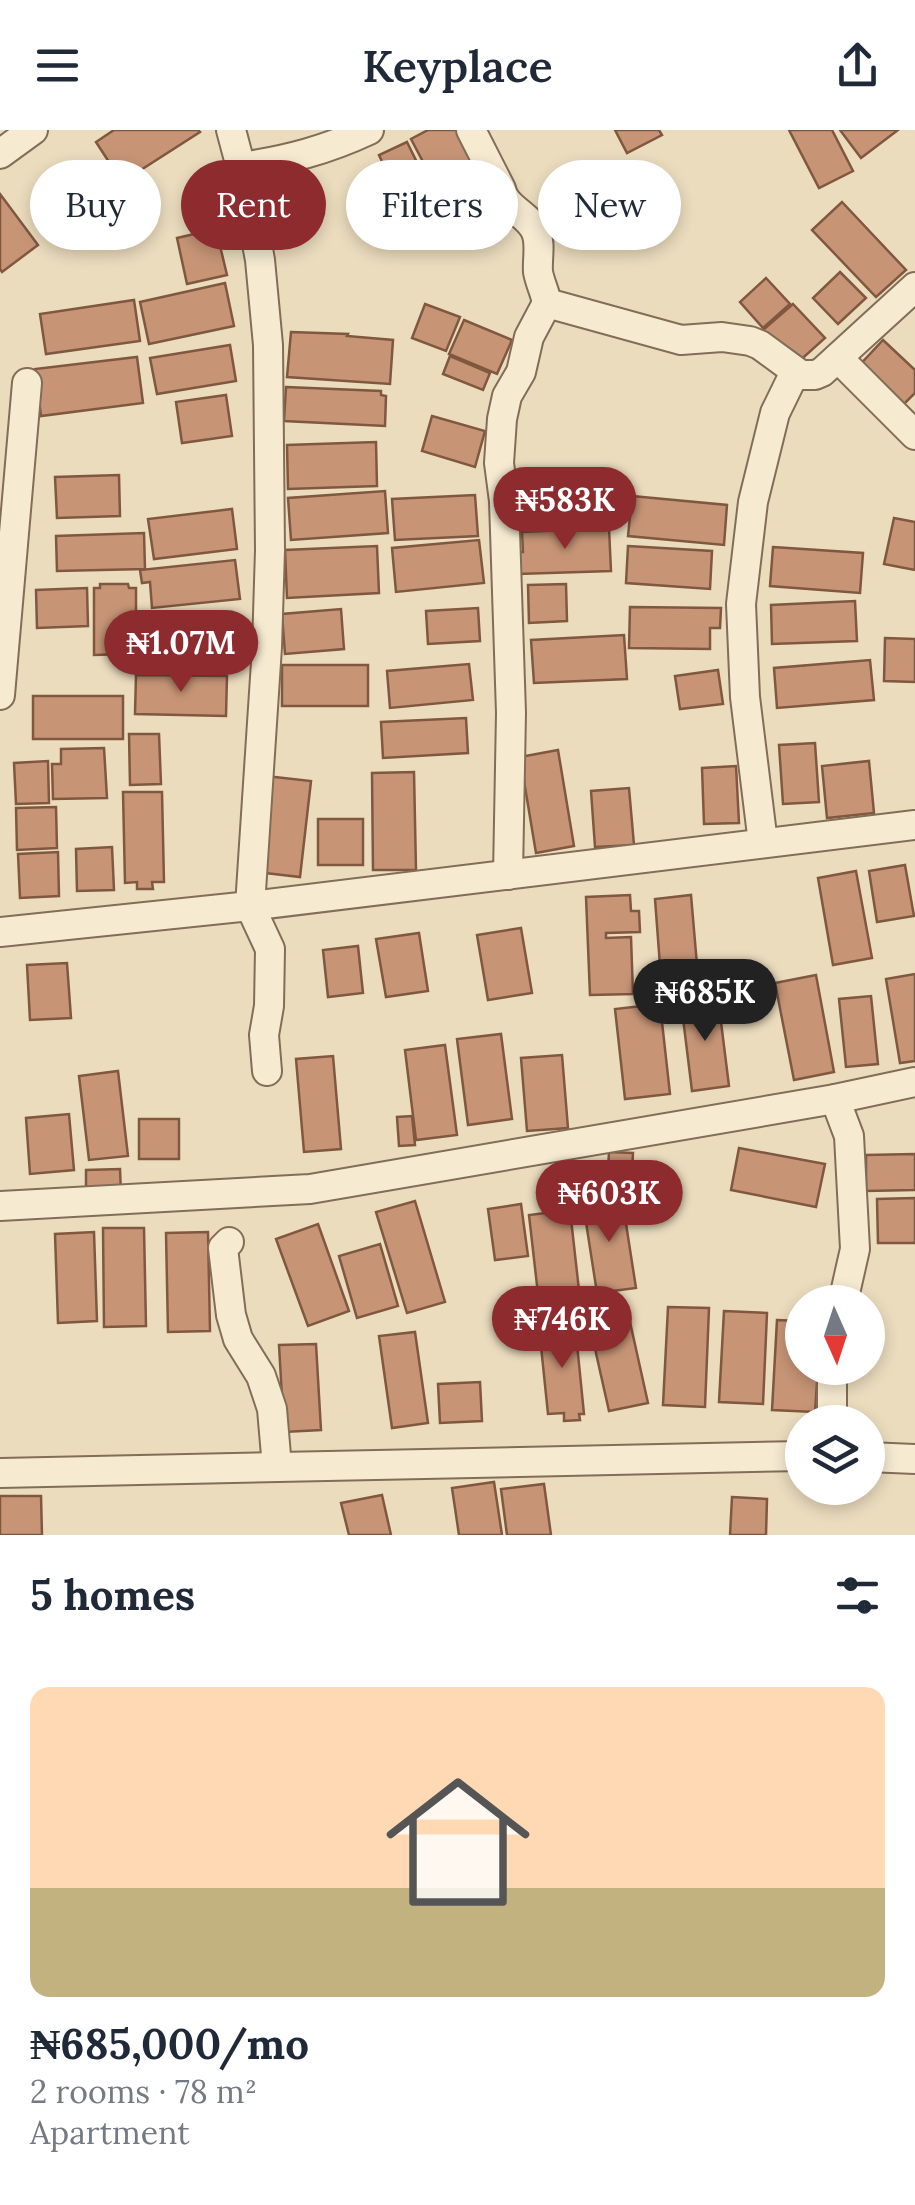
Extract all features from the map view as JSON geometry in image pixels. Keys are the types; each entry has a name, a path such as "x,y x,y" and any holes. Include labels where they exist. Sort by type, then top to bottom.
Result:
{"street":[{"path":"0,154 34,130"},
{"path":"231,130 238,160"},
{"path":"286,160 369,130"},
{"path":"471,130 502,197 535,228 539,280 547,303 529,337 522,372 507,396 499,462 504,501 511,714 508,874"},
{"path":"258,250 264,294 270,432 267,647 250,906 270,949 264,1035 267,1071"},
{"path":"547,303 682,340 722,336 750,341 760,344 795,372 814,376 915,288"},
{"path":"838,358 915,435"},
{"path":"763,844 745,697 741,604 753,502 775,413 795,372"},
{"path":"0,695 28,383"},
{"path":"0,932 250,906 915,825"},
{"path":"0,1206 310,1188 548,1150 915,1082"},
{"path":"835,1099 849,1136 855,1249 847,1285"},
{"path":"230,1242 223,1248 231,1316 238,1339 261,1376 272,1409 277,1467"},
{"path":"0,1473 785,1456"},
{"path":"885,1457 915,1458"}],"building":[{"path":"114,130 200,132 156,160 108,160 96,142"},
{"path":"428,130 456,130 472,160 422,160 411,139"},
{"path":"615,130 659,130 662,135 627,153"},
{"path":"789,130 832,130 853,171 819,188"},
{"path":"840,130 898,130 861,158"},
{"path":"407,142 416,160 381,160 379,155"},
{"path":"0,194 30,234 31,250 2,272"},
{"path":"842,202 906,270 876,297 812,230"},
{"path":"181,237 181,250 221,250 227,275 187,284 177,238"},
{"path":"840,272 866,298 838,324 813,298"},
{"path":"766,278 790,304 763,328 740,302"},
{"path":"225,283 234,326 149,344 140,302"},
{"path":"134,300 140,341 46,354 40,314"},
{"path":"425,304 460,317 446,351 412,338"},
{"path":"793,304 825,338 795,365 763,330"},
{"path":"464,320 512,340 497,374 449,354"},
{"path":"291,332 393,340 390,384 287,377"},
{"path":"883,340 915,370 915,393 899,409 856,369"},
{"path":"230,345 236,381 157,394 150,358"},
{"path":"450,356 490,373 483,390 443,374"},
{"path":"137,357 143,403 41,416 35,369"},
{"path":"286,387 381,391 386,396 385,426 284,421"},
{"path":"226,395 232,436 182,443 176,402"},
{"path":"432,416 485,431 475,467 422,451"},
{"path":"376,442 377,486 288,489 287,445"},
{"path":"119,475 120,516 57,518 55,477"},
{"path":"557,485 558,524 524,525 523,486"},
{"path":"385,491 388,533 291,540 288,498"},
{"path":"475,495 478,536 395,540 392,499"},
{"path":"632,496 727,505 724,545 628,536"},
{"path":"232,509 237,549 154,559 148,519"},
{"path":"894,518 915,522 915,570 884,564"},
{"path":"609,528 611,571 518,574 517,552 523,552 522,532"},
{"path":"144,533 145,569 57,571 56,536"},
{"path":"479,540 484,583 396,592 392,548"},
{"path":"377,546 379,593 287,598 285,550"},
{"path":"628,546 712,551 710,589 626,583"},
{"path":"773,547 863,553 860,593 770,586"},
{"path":"235,560 240,599 152,608 150,582 142,583 140,570"},
{"path":"100,584 128,584 129,588 136,588 136,634 123,634 124,654 94,655 94,588 100,588"},
{"path":"566,584 567,621 529,623 528,585"},
{"path":"87,588 88,626 37,628 36,590"},
{"path":"855,601 857,641 772,644 771,605"},
{"path":"630,607 721,608 720,628 710,628 710,649 629,648"},
{"path":"478,608 480,641 428,644 426,611"},
{"path":"341,609 344,649 285,654 282,614"},
{"path":"228,622 229,668 141,669 140,624"},
{"path":"624,635 627,679 534,683 531,640"},
{"path":"885,638 915,639 915,682 884,681"},
{"path":"870,660 874,700 777,708 774,668"},
{"path":"469,664 473,700 390,708 387,671"},
{"path":"282,665 368,665 368,706 282,706"},
{"path":"718,670 723,704 680,709 675,676"},
{"path":"136,675 227,676 226,716 135,714"},
{"path":"33,696 123,696 123,739 33,739"},
{"path":"466,718 468,753 383,758 381,722"},
{"path":"129,734 159,734 161,784 130,785"},
{"path":"815,743 819,802 783,804 779,745"},
{"path":"104,748 107,798 53,799 52,764 61,764 61,749"},
{"path":"558,750 574,846 536,853 520,757"},
{"path":"48,761 49,803 16,804 14,763"},
{"path":"869,761 874,813 827,818 822,766"},
{"path":"736,766 739,823 704,824 702,768"},
{"path":"414,772 416,870 373,870 372,773"},
{"path":"266,776 311,781 300,877 256,872"},
{"path":"629,788 634,845 595,847 591,791"},
{"path":"123,792 162,792 164,882 152,882 153,889 137,889 137,882 125,883"},
{"path":"56,807 57,848 17,850 16,808"},
{"path":"318,819 363,819 363,865 318,865"},
{"path":"112,847 114,890 77,891 76,849"},
{"path":"58,852 59,896 20,898 18,854"},
{"path":"905,865 914,916 877,922 869,871"},
{"path":"856,871 872,958 833,965 818,878"},
{"path":"630,895 631,911 639,911 640,932 606,933 606,938 631,937 633,994 590,995 586,897"},
{"path":"691,895 699,988 662,992 655,899"},
{"path":"521,928 532,993 488,1000 477,935"},
{"path":"419,933 428,991 386,997 376,939"},
{"path":"358,946 363,993 328,997 323,950"},
{"path":"67,963 71,1018 30,1020 27,965"},
{"path":"915,974 915,1061 900,1063 886,979"},
{"path":"816,975 834,1072 794,1080 775,983"},
{"path":"871,996 878,1064 846,1067 839,999"},
{"path":"718,998 729,1086 692,1091 681,1002"},
{"path":"660,1004 670,1094 625,1099 615,1009"},
{"path":"501,1034 512,1119 468,1125 457,1039"},
{"path":"445,1045 457,1135 416,1140 405,1050"},
{"path":"562,1055 568,1128 527,1131 521,1058"},
{"path":"333,1056 341,1149 304,1152 296,1059"},
{"path":"118,1071 128,1156 89,1160 79,1076"},
{"path":"69,1114 74,1170 30,1174 26,1118"},
{"path":"412,1116 415,1145 399,1146 397,1117"},
{"path":"139,1119 179,1119 179,1159 139,1159"},
{"path":"739,1148 825,1164 816,1207 731,1190"},
{"path":"609,1152 633,1153 632,1172 608,1170"},
{"path":"915,1154 915,1190 866,1191 866,1155"},
{"path":"120,1169 121,1193 86,1194 86,1170"},
{"path":"622,1198 636,1288 597,1293 583,1203"},
{"path":"915,1198 915,1243 878,1243 877,1199"},
{"path":"415,1201 445,1302 407,1313 376,1212"},
{"path":"521,1204 528,1256 495,1260 488,1209"},
{"path":"570,1210 580,1299 539,1303 529,1215"},
{"path":"318,1224 349,1311 308,1326 276,1239"},
{"path":"103,1228 144,1228 146,1326 104,1327"},
{"path":"94,1232 97,1321 58,1323 55,1234"},
{"path":"208,1232 210,1331 168,1332 166,1233"},
{"path":"380,1244 398,1306 357,1318 339,1256"},
{"path":"668,1307 709,1308 705,1407 663,1405"},
{"path":"724,1311 767,1313 763,1404 719,1402"},
{"path":"628,1313 648,1403 609,1411 589,1322"},
{"path":"777,1320 785,1320 785,1385 817,1385 815,1405 785,1405 785,1411 772,1410"},
{"path":"575,1324 584,1414 579,1414 580,1420 564,1421 564,1413 548,1414 539,1327"},
{"path":"415,1332 428,1423 392,1428 379,1336"},
{"path":"316,1344 321,1430 284,1432 279,1345"},
{"path":"480,1382 482,1421 440,1423 438,1384"},
{"path":"494,1482 502,1535 459,1535 452,1488"},
{"path":"544,1484 551,1535 507,1535 501,1489"},
{"path":"382,1495 391,1535 349,1535 341,1503"},
{"path":"0,1496 41,1496 42,1535 0,1535"},
{"path":"732,1497 767,1499 766,1535 730,1535"}]}
